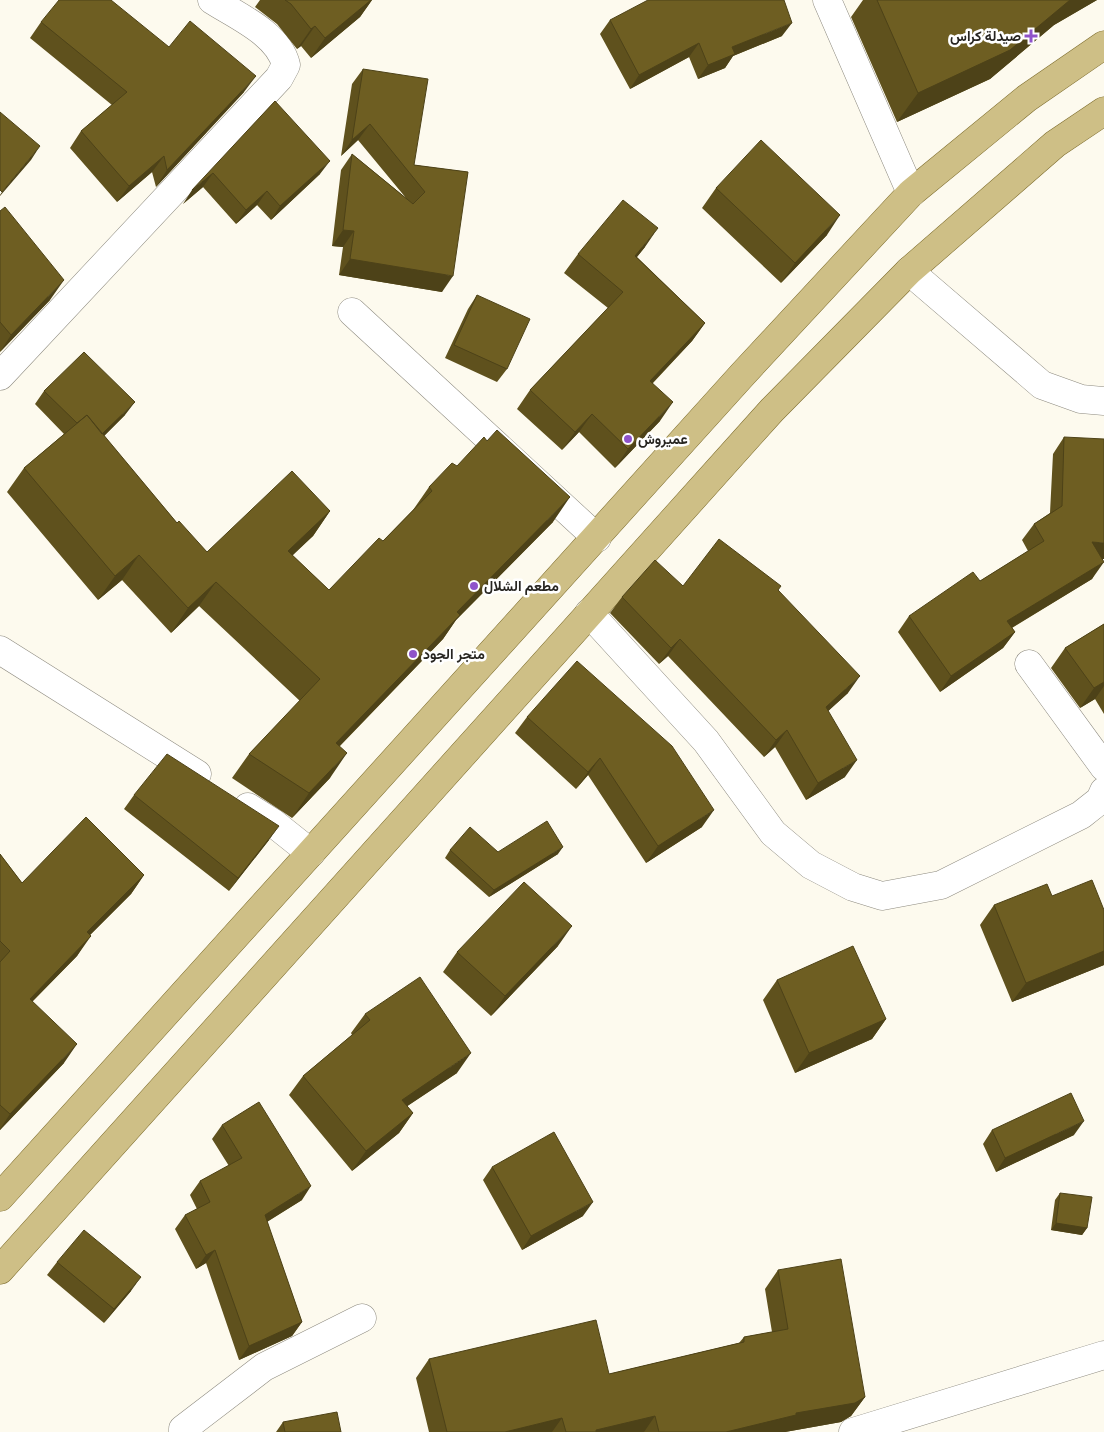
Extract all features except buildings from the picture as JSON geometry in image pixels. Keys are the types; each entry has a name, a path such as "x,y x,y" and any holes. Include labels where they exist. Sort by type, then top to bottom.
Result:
{"main road":[{"path":"0,1197 597,538 743,374 911,193 1027,98 1104,45"},
{"path":"0,1270 772,410 910,271 1055,144 1104,110"}],"street":[{"path":"0,376 279,78 286,65 283,52 263,34 212,0"},
{"path":"827,0 911,193"},
{"path":"910,271 1042,385 1081,399 1104,401"},
{"path":"352,312 597,538"},
{"path":"590,613 706,740 773,833 810,865 853,887 882,896 941,884 1082,815 1103,796"},
{"path":"0,650 272,822 311,853"},
{"path":"1028,664 1104,767"},
{"path":"183,1432 183,1429 264,1367 362,1318"},
{"path":"853,1432 1104,1354"}],"place":[{"name":"صيدلة كراس","path":"1031,36"},
{"name":"عميروش","path":"628,439"},
{"name":"مطعم الشلال","path":"474,586"},
{"name":"متجر الجود","path":"413,654"}]}
